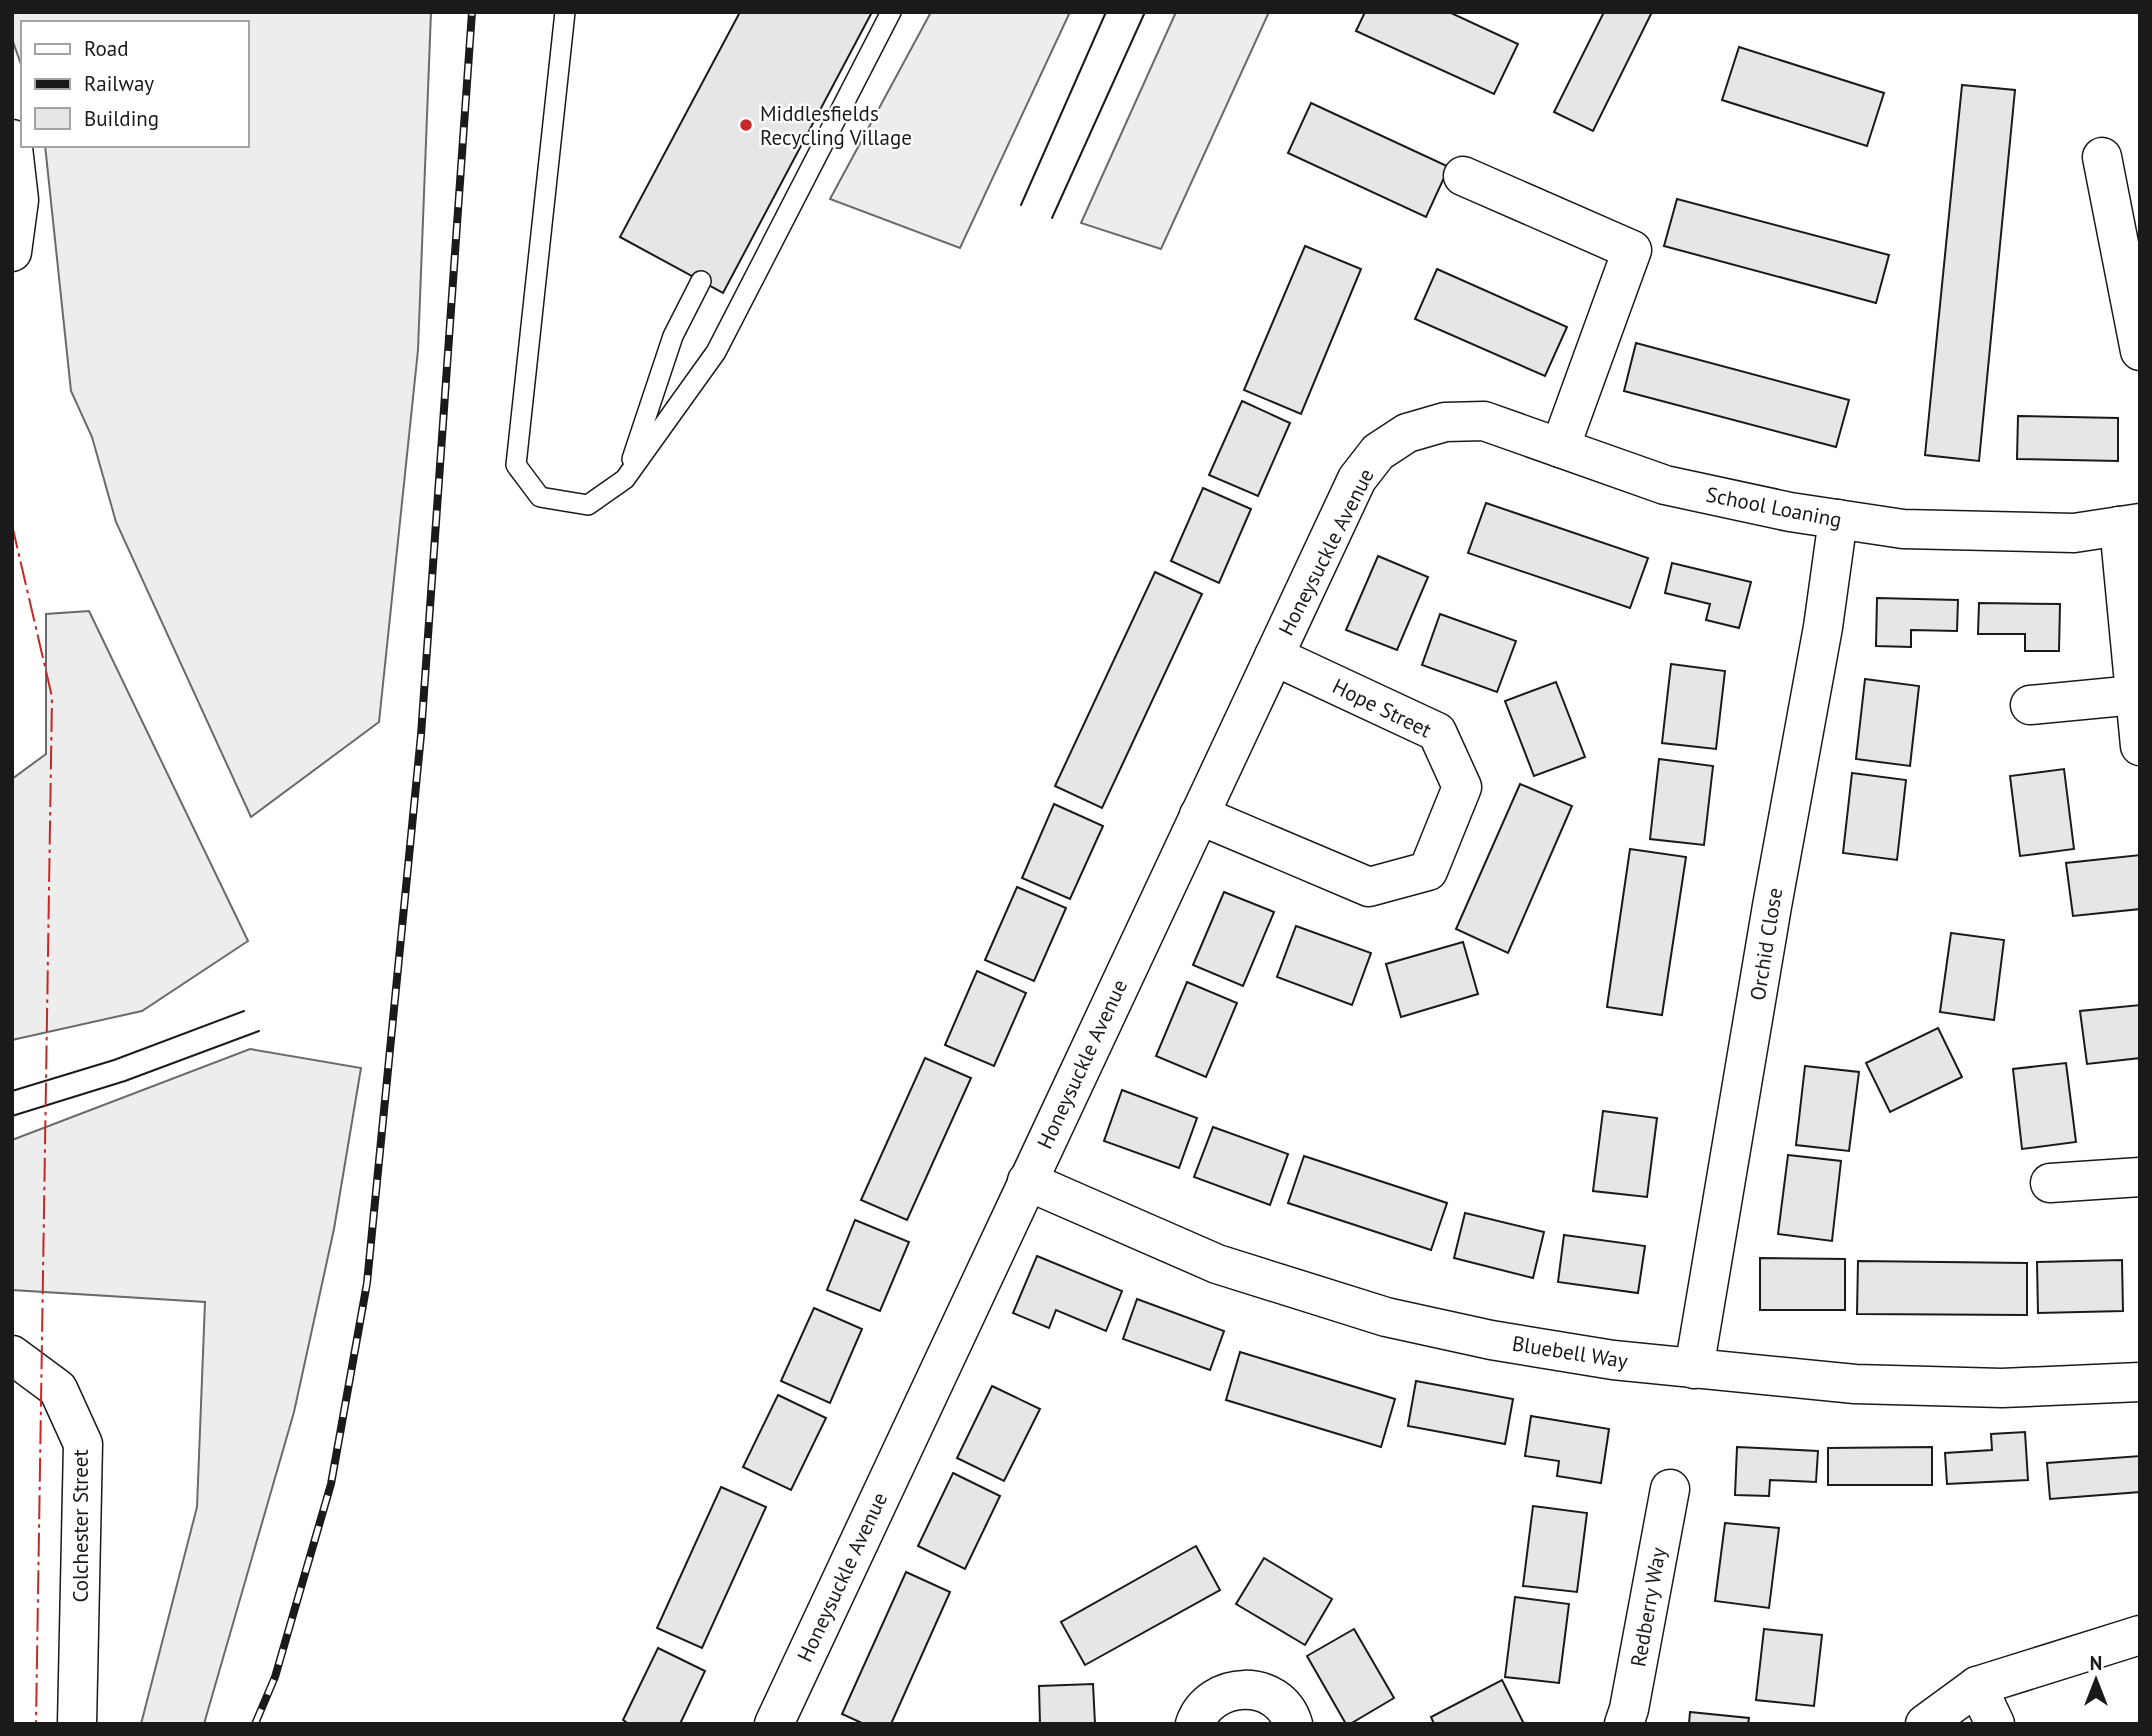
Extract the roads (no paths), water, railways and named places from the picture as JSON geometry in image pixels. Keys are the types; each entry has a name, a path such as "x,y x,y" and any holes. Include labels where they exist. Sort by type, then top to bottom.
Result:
{"street":[{"path":"12,139 19,200 12,252"},
{"path":"2102,157 2140,351"},
{"path":"1463,176 1632,250 1560,448"},
{"name":"School Loaning","path":"1420,429 1445,422 1484,421 1665,485 1790,512 1903,529 2074,533 2129,525"},
{"name":"Honeysuckle Avenue","path":"774,1724 1357,479 1378,453 1407,433 1420,429"},
{"name":"Orchid Close","path":"1695,1369 1772,906 1823,627 1838,519"},
{"path":"2129,525 2135,695 2140,746"},
{"name":"Hope Street","path":"1199,815 1369,887 1428,871 1462,787 1437,732 1274,656"},
{"path":"2030,705 2135,695"},
{"path":"2050,1183 2140,1177"},
{"name":"Bluebell Way","path":"1027,1181 1217,1264 1386,1317 1505,1342 1613,1360 1855,1384 2002,1388 2140,1382"},
{"name":"Colchester Street","path":"12,1356 58,1389 83,1444 77,1724"},
{"name":"Redberry Way","path":"1624,1724 1670,1489"},
{"path":"1926,1724 1977,1686 2140,1635"},
{"path":"1977,1686 1995,1724"},
{"path":"1195,1724 1198,1714 1213,1698 1233,1689 1256,1689 1276,1699 1290,1715 1293,1724"}],"lane":[{"path":"565,12 516,465 540,497 588,505 625,479 716,352 891,12"},
{"path":"625,479 673,336 701,281"}],"tram line":[{"path":"1021,205 1106,12"},
{"path":"1052,218 1145,12"},
{"path":"12,1091 114,1060 244,1011"},
{"path":"12,1116 125,1081 259,1031"}],"railway":[{"path":"255,1724 275,1677 331,1484 367,1283 421,735 472,12"}],"place":[{"name":"Middlesfields Recycling Village","path":"746,125"}]}
